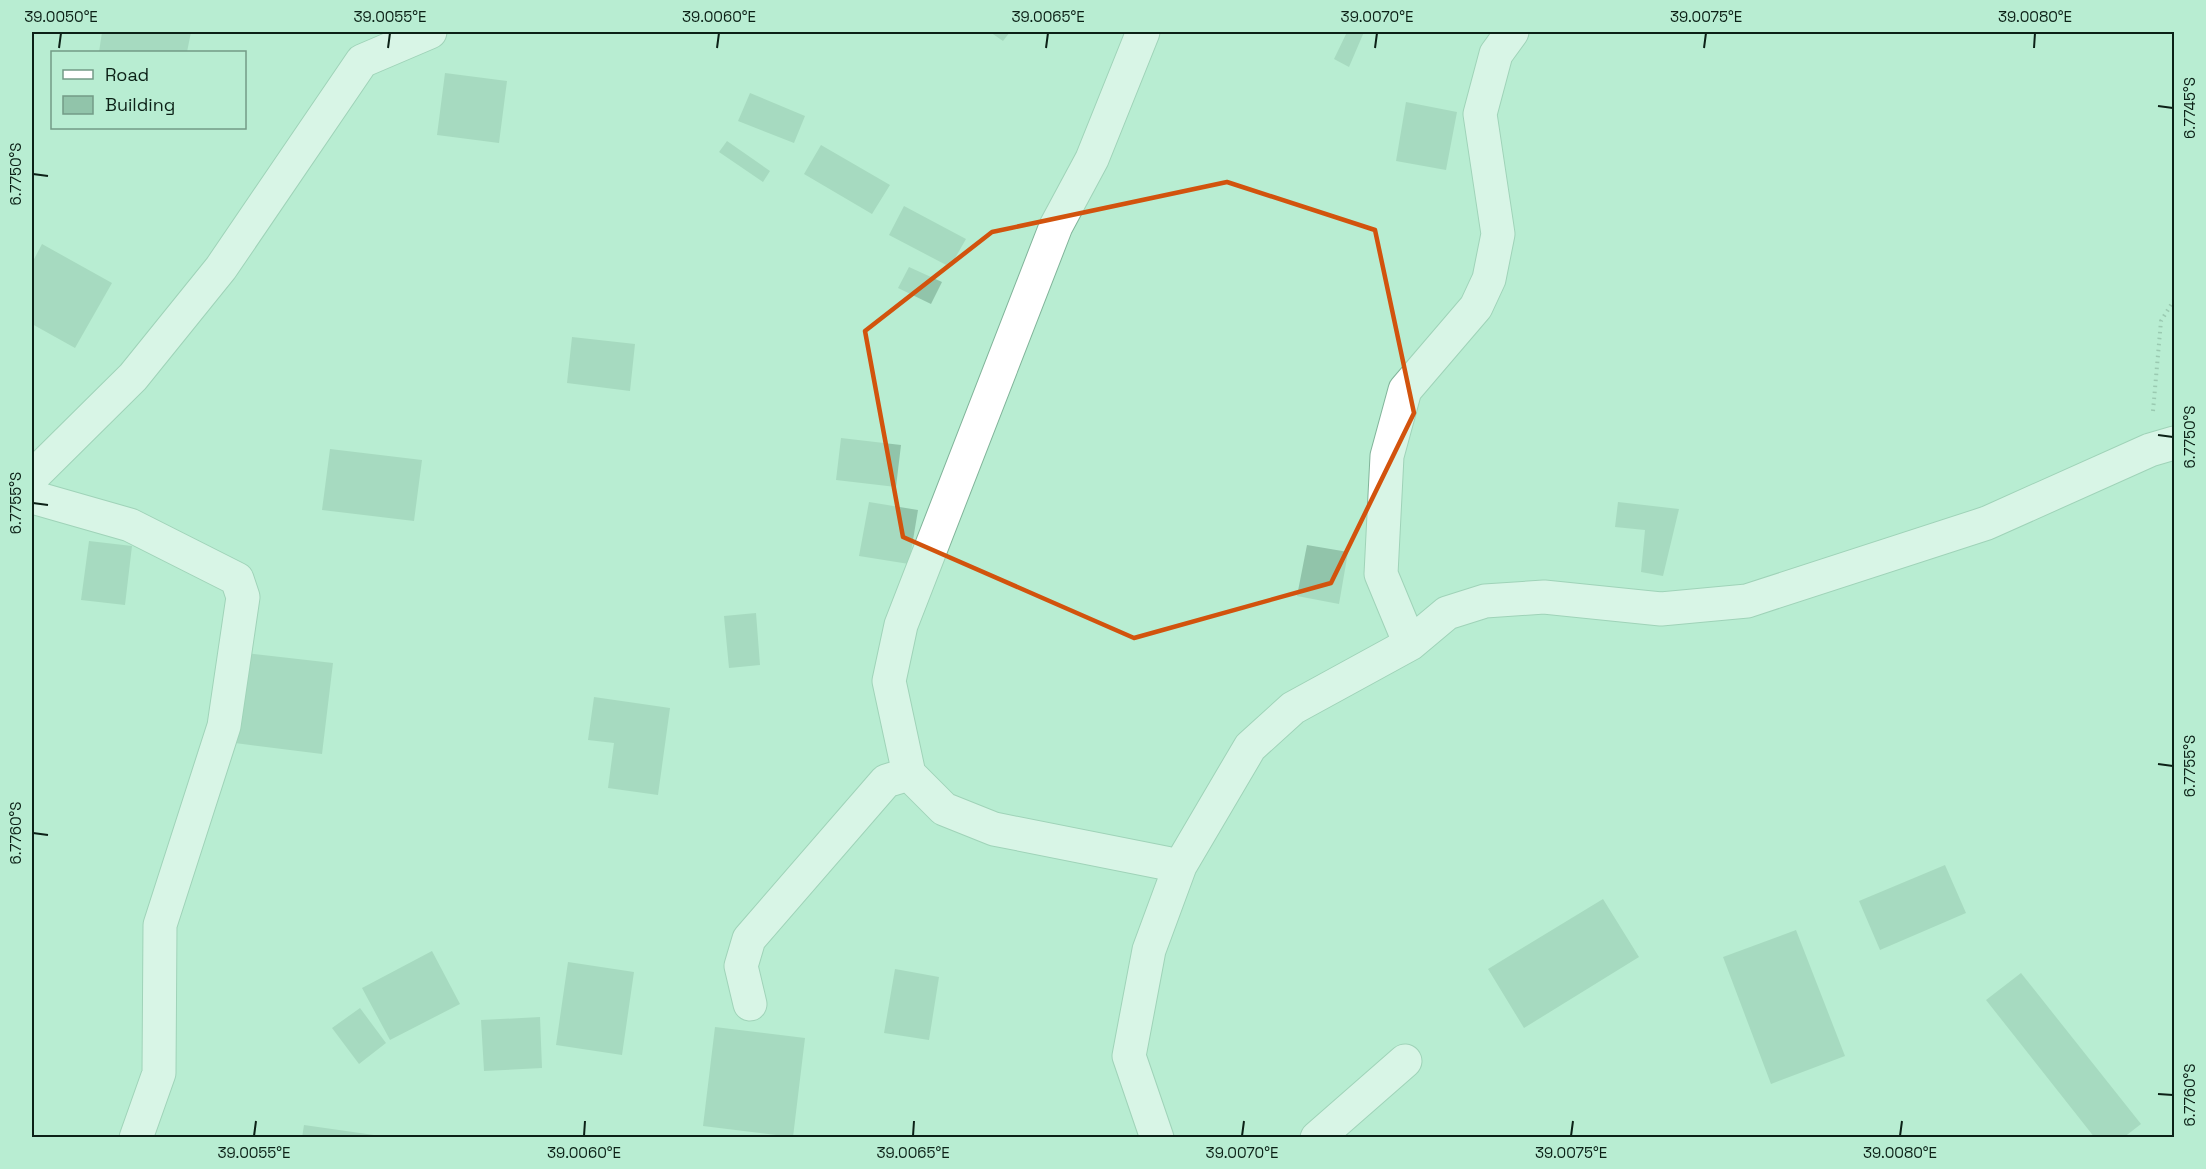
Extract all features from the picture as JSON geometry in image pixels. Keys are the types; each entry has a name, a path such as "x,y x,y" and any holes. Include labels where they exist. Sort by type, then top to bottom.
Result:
{"street":[{"path":"32,477 133,377 213,278 362,61 430,32"},
{"path":"1143,32 1092,159 1056,226 901,624 890,681 909,774 944,809 994,829 1180,866"},
{"path":"1410,644 1380,574 1387,456 1405,390 1476,307 1489,279 1498,234 1480,114 1496,54 1512,32"},
{"path":"1157,1137 1129,1056 1149,950 1180,866 1250,747 1293,708 1410,644 1447,612 1485,601 1544,597 1661,609 1747,601 1987,523 2162,447"},
{"path":"32,497 130,525 237,579 243,597 224,726 160,925 159,1073 136,1137"},
{"path":"750,1004 741,966 748,939 886,781 909,774"},
{"path":"1317,1137 1405,1061"}],"path":[{"path":"2162,447 2161,321 2175,300"}],"highlighted area":[{"path":"1227,182 1375,230 1414,413 1331,583 1134,638 903,537 865,331 992,232"}],"building":[{"path":"102,32 191,32 187,51 99,51"},
{"path":"990,32 1010,32 1003,41"},
{"path":"1347,32 1364,32 1349,67 1334,59"},
{"path":"445,73 507,81 499,143 437,135"},
{"path":"750,93 805,116 794,143 738,121"},
{"path":"1406,102 1457,112 1446,170 1396,161"},
{"path":"727,141 770,171 763,182 719,152"},
{"path":"821,145 890,185 872,214 804,174"},
{"path":"904,206 966,239 950,267 889,235"},
{"path":"42,244 112,283 75,348 32,324 32,263"},
{"path":"909,267 942,282 931,304 898,288"},
{"path":"572,337 635,344 630,391 567,383"},
{"path":"841,438 901,445 896,487 836,480"},
{"path":"330,449 422,460 414,521 322,510"},
{"path":"869,502 918,510 909,564 859,556"},
{"path":"1618,502 1679,509 1663,576 1641,572 1645,530 1615,527"},
{"path":"89,541 132,546 125,605 81,600"},
{"path":"1307,545 1348,552 1339,604 1297,596"},
{"path":"756,613 760,665 729,668 724,616"},
{"path":"246,653 333,663 322,754 235,743"},
{"path":"594,697 670,708 658,795 608,788 614,743 588,740"},
{"path":"1945,865 1966,913 1880,950 1859,901"},
{"path":"1603,899 1639,957 1524,1028 1488,969"},
{"path":"1796,930 1845,1056 1771,1084 1723,957"},
{"path":"432,951 460,1004 390,1040 362,988"},
{"path":"568,962 634,972 622,1055 556,1045"},
{"path":"895,969 939,977 929,1040 884,1033"},
{"path":"2021,973 2141,1124 2123,1138 2095,1138 1986,1000"},
{"path":"360,1008 386,1043 359,1064 332,1028"},
{"path":"540,1017 542,1068 484,1071 481,1020"},
{"path":"715,1027 805,1038 793,1137 703,1126"},
{"path":"304,1125 374,1135 373,1138 302,1138"}]}
